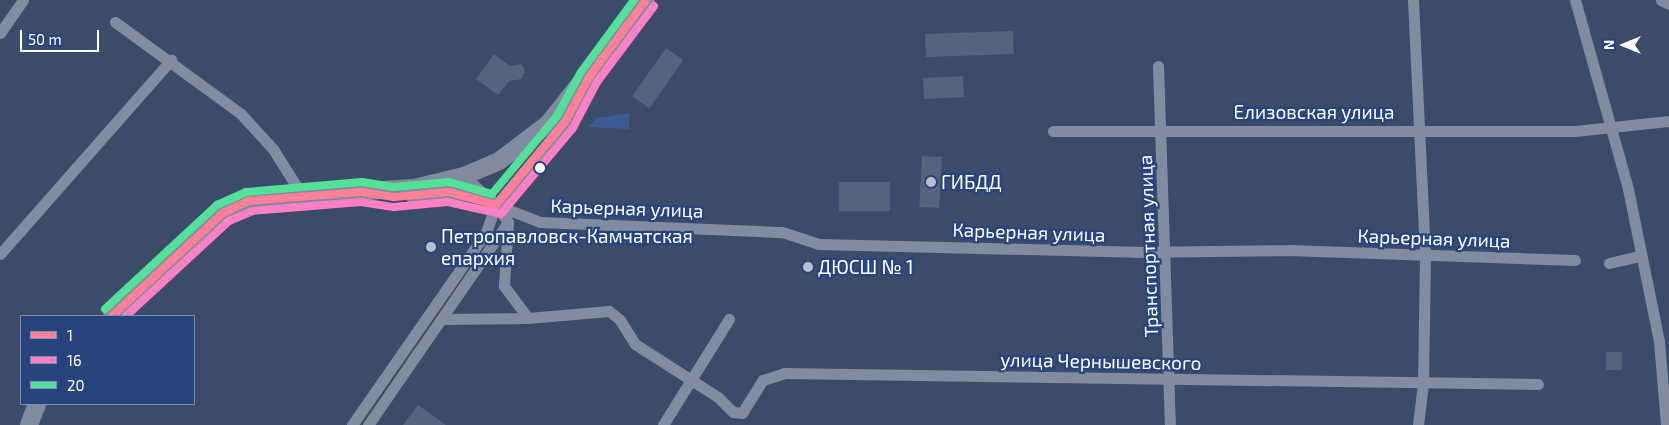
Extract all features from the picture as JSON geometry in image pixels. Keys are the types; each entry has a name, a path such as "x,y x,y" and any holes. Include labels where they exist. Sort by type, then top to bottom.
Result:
{"main road":[{"path":"113,315 223,213 259,199 414,188 464,176 526,143 589,77 646,0"},
{"path":"29,425 37,405"}],"street":[{"path":"0,33 23,0"},
{"path":"1413,0 1417,129 1425,256 1424,383 1418,425"},
{"path":"1575,0 1628,189 1640,256 1659,341 1666,425"},
{"path":"1661,0 1669,4"},
{"path":"114,22 172,60 241,114 273,149 302,195"},
{"path":"0,254 172,60"},
{"name":"Транспортная улица","path":"1158,66 1166,252 1170,425"},
{"path":"352,425 486,232 493,202 565,122 589,77"},
{"name":"Елизовская улица","path":"1053,131 1417,129 1575,131 1668,120"},
{"name":"Карьерная улица","path":"464,176 493,202"},
{"name":"Карьерная улица","path":"362,192 394,197 449,192 493,202 540,222 782,232 818,244 1166,252 1289,250 1575,260"},
{"path":"493,202 508,222 504,286 528,318"},
{"path":"368,425 444,320 508,222"},
{"path":"1609,263 1640,256"},
{"path":"444,320 528,318 553,312 609,311 620,320 635,344 692,384"},
{"path":"663,425 692,384 729,319"},
{"name":"улица Чернышевского","path":"692,384 718,397 733,412 742,413 763,380 772,374 1538,384"}],"shaded area":[{"path":"629,113 629,129 588,127 597,118"}],"building":[{"path":"1013,31 1014,54 926,57 925,34"},
{"path":"666,48 683,60 649,108 632,96"},
{"path":"494,54 510,66 521,64 525,69 522,79 509,81 498,95 476,79"},
{"path":"963,76 964,97 924,99 923,78"},
{"name":"ГИБДД","path":"922,156 942,157 939,208 919,207"},
{"path":"839,182 890,182 890,211 839,211"},
{"path":"1606,352 1622,352 1622,370 1606,370"},
{"path":"418,405 446,425 403,425"}],"transit line":[{"name":"20","path":"105,309 217,205 246,192 362,182 394,187 449,182 492,194 557,116 581,72 634,0"},
{"name":"1","path":"113,315 223,213 249,201 362,192 394,197 449,192 496,205 565,122 589,77 646,0"},
{"name":"16","path":"127,315 229,221 252,211 361,202 394,207 448,202 501,214 573,128 597,82 654,6"}],"place":[{"name":"ГИБДД","path":"931,182"},
{"name":"Петропавловск-Камчатская епархия","path":"431,247"},
{"name":"ДЮСШ № 1","path":"808,267"}]}
